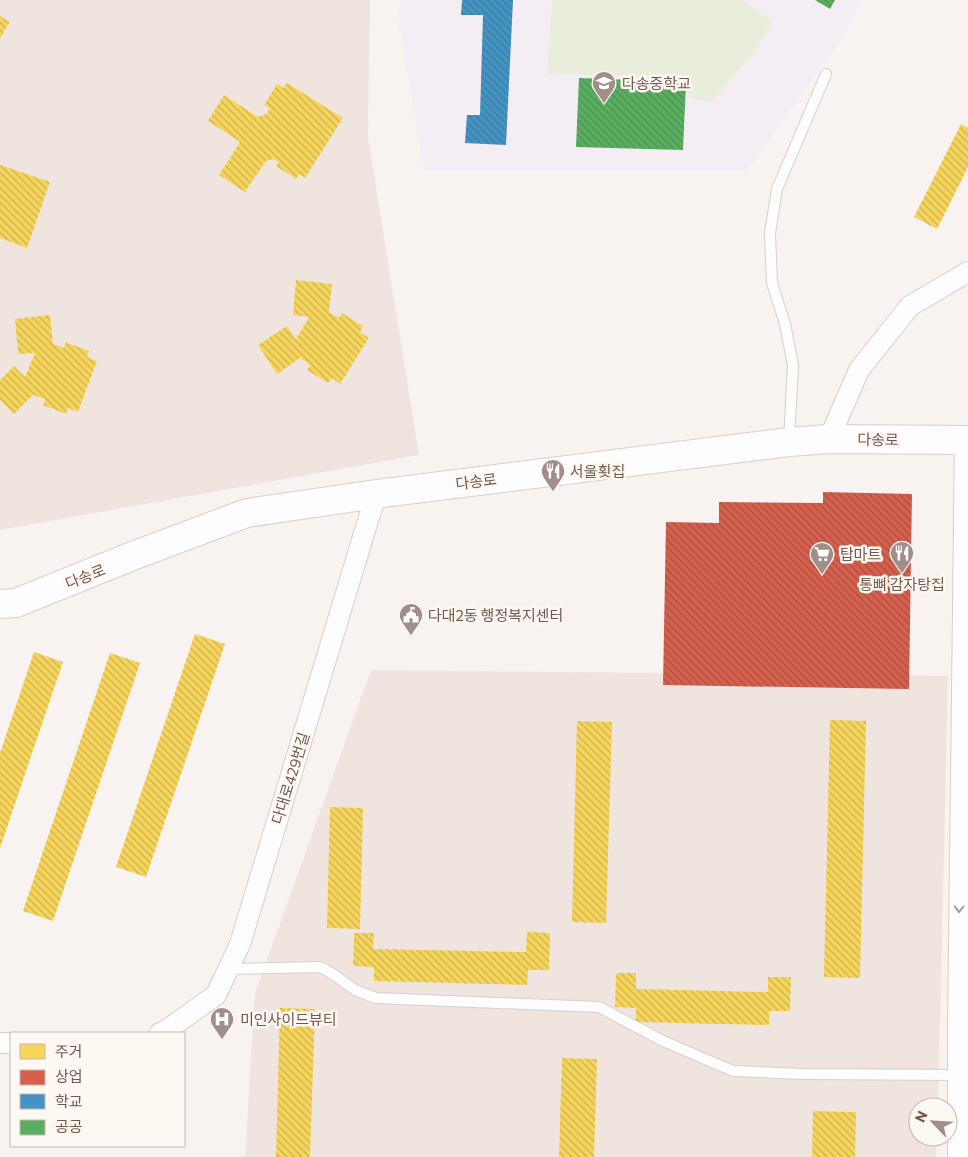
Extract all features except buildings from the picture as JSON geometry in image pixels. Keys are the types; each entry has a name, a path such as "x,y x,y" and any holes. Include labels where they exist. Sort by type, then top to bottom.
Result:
{"main road":[{"name":"다송로","path":"0,604 16,604 247,513 376,494 789,442 829,438 966,440"}],"street":[{"path":"829,438 859,370 910,306 968,272"},
{"path":"958,1157 958,1075 963,1032 966,440"},
{"name":"다대로429번길","path":"164,1032 216,996 240,944 376,494"}],"lane":[{"path":"789,442 793,365 785,324 772,283 770,232 777,189 826,74"},
{"path":"228,969 320,967 355,990 376,998 599,1007 663,1041 733,1071 803,1074 958,1075"}],"shaded area":[{"path":"0,0 370,0 368,137 419,455 0,530 0,400 14,414 33,395 45,399 43,405 66,414 68,408 78,412 97,361 87,357 89,351 67,342 64,348 53,344 50,316 15,319 18,354 35,353 25,377 14,366 0,380 0,238 27,247 49,182 0,165 0,38 10,22 0,16","holes":["287,83 343,118 305,178 299,174 296,178 276,165 279,162 273,159 266,161 245,192 219,175 240,142 208,121 224,95 258,117 266,114 270,109 264,105 277,84 283,88","297,280 332,284 329,312 339,318 343,313 363,326 360,332 369,338 340,383 332,378 328,383 307,370 310,365 300,358 277,373 258,346 287,326 296,339 309,317 293,315"]},
{"name":"다송중학교","path":"401,0 862,0 843,37 747,171 424,171 398,20"},
{"path":"371,670 948,676 938,1097 908,1097 908,1147 936,1147 936,1157 245,1157 255,993"}],"green space":[{"path":"552,0 743,0 772,22 753,53 711,102 690,98 685,77 547,74"}],"place":[{"name":"다송중학교","path":"604,104"},
{"name":"서울횟집","path":"553,492"},
{"name":"통뼈 감자탕집","path":"902,574"},
{"name":"탑마트","path":"822,575"},
{"name":"다대2동 행정복지센터","path":"411,636"},
{"name":"미인사이드뷰티","path":"222,1040"}]}
